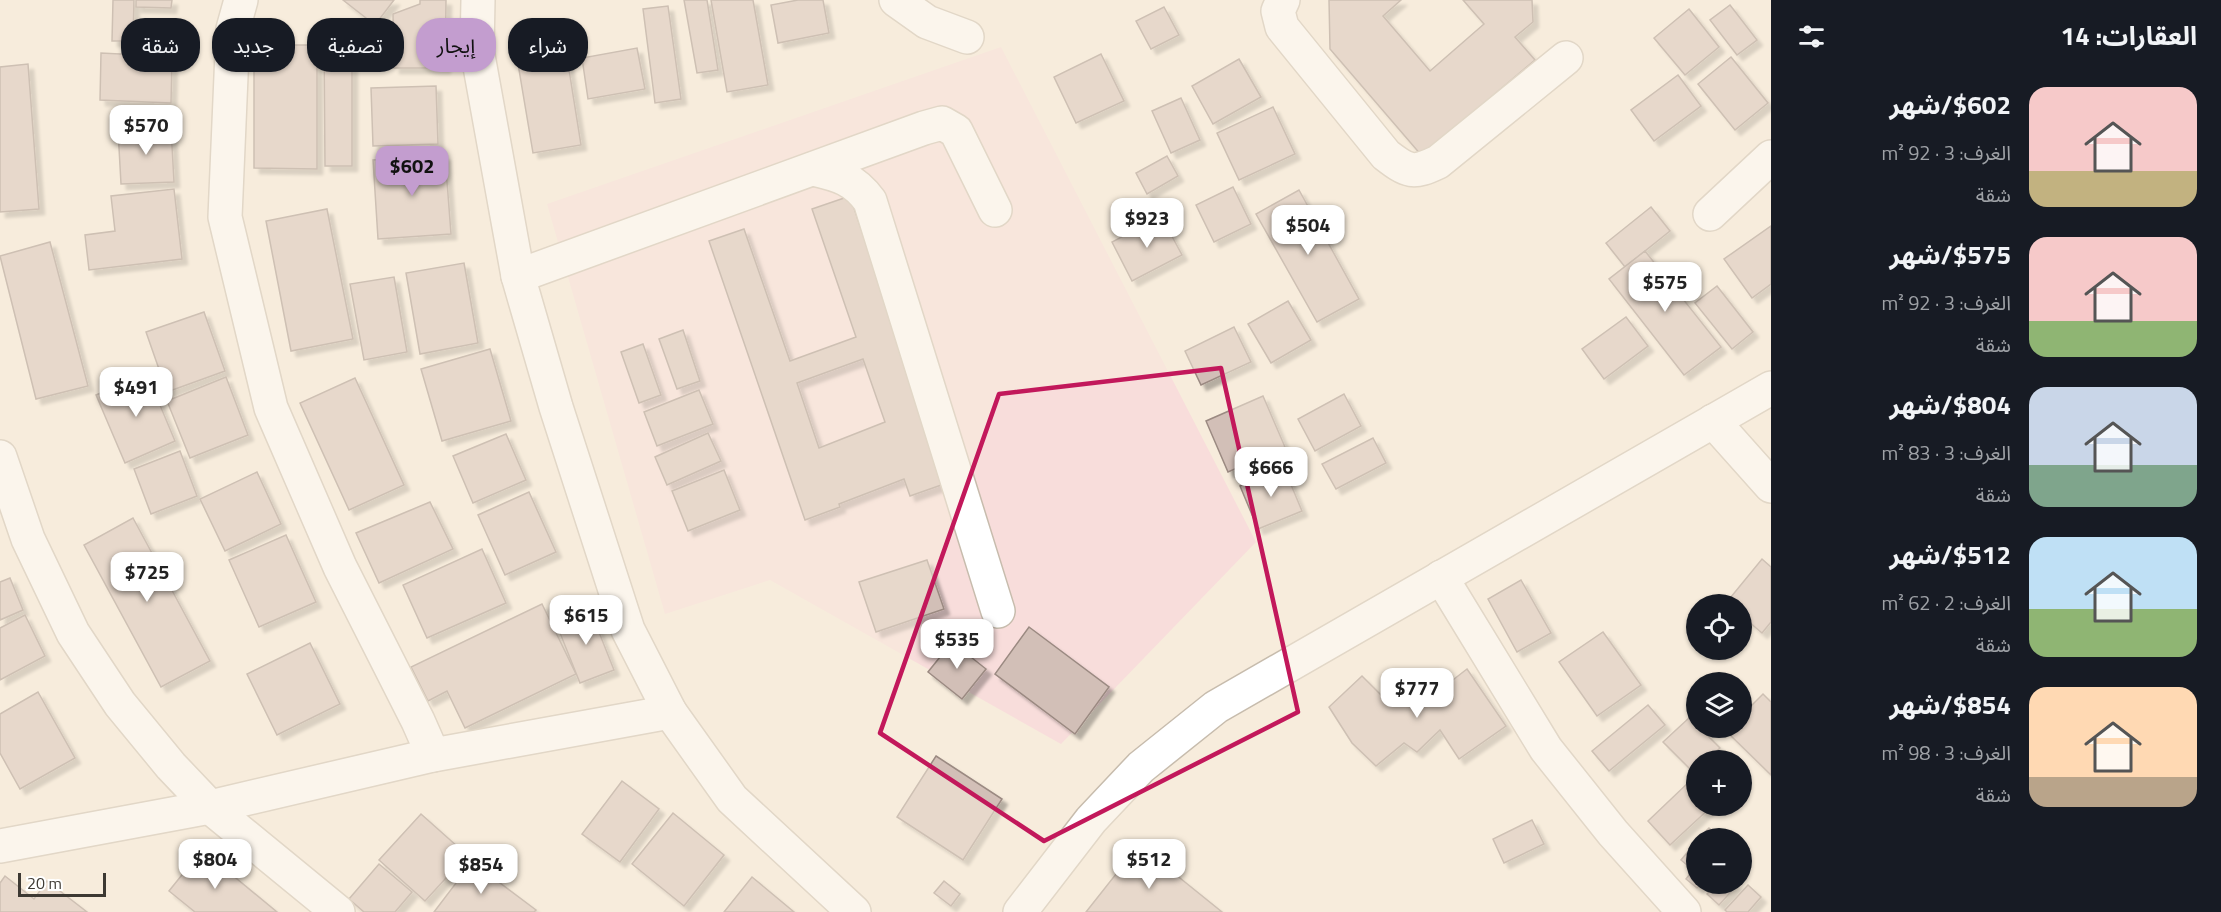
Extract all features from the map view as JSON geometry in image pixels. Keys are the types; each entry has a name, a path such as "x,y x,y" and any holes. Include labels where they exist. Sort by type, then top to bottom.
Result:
{"street":[{"path":"241,0 233,29 225,217 271,408 340,567 433,755"},
{"path":"478,0 477,50 518,276 555,407 628,630 670,712 732,799 854,912"},
{"path":"896,0 927,22 967,37"},
{"path":"1283,0 1278,11 1282,27 1386,155 1402,167 1419,170 1438,162 1566,58"},
{"path":"518,276 942,123 956,131 995,210"},
{"path":"1710,214 1771,157"},
{"path":"813,169 843,177 861,188 870,201 998,611"},
{"path":"1020,912 1091,820 1141,767 1216,707 1771,388"},
{"path":"1713,421 1771,486"},
{"path":"0,457 28,539 73,633 120,704 171,766 210,807 338,912"},
{"path":"1442,577 1546,749 1613,833 1684,912"},
{"path":"0,846 210,807 433,755 670,712"}],"highlighted area":[{"path":"1221,368 1298,712 1044,841 880,733 999,394"}],"shaded area":[{"path":"1001,47 1256,542 1061,744 770,580 665,614 547,204"}],"building":[{"path":"113,0 134,0 134,18 121,18 121,41 112,41"},
{"path":"136,0 172,0 171,8 136,7"},
{"path":"343,0 394,0 380,18 366,18"},
{"path":"420,0 446,0 446,18 416,18 416,68 404,68 404,18 393,18 393,14 420,4"},
{"path":"684,0 707,0 718,70 697,73"},
{"path":"711,0 753,0 768,85 727,92"},
{"path":"798,0 823,0 829,33 778,43 771,5"},
{"path":"1329,0 1401,0 1383,16 1430,71 1484,24 1463,0 1532,0 1533,22 1515,37 1535,60 1422,156 1330,49"},
{"path":"1730,5 1757,40 1737,55 1710,20"},
{"path":"668,6 681,99 655,103 643,9"},
{"path":"1164,7 1179,35 1151,49 1136,21"},
{"path":"1689,9 1719,47 1685,75 1654,38"},
{"path":"295,45 307,45 307,72 317,72 317,169 254,168 254,72 295,72"},
{"path":"637,48 645,89 588,99 584,72 588,72 588,57"},
{"path":"101,53 121,54 121,72 172,72 171,103 100,100"},
{"path":"1101,54 1124,101 1076,123 1054,77"},
{"path":"1731,57 1768,103 1735,130 1698,84"},
{"path":"1239,59 1261,97 1213,124 1192,86"},
{"path":"28,64 39,209 0,212 0,67"},
{"path":"324,72 352,72 352,166 325,166"},
{"path":"519,72 569,72 581,145 533,153"},
{"path":"1678,75 1701,106 1654,141 1631,110"},
{"path":"436,86 438,144 373,146 371,88"},
{"path":"1181,98 1200,140 1171,153 1152,111"},
{"path":"1273,107 1295,154 1239,180 1217,133"},
{"path":"171,128 174,182 121,184 118,130"},
{"path":"445,155 451,234 378,239 373,160"},
{"path":"1167,156 1178,176 1147,194 1136,173"},
{"path":"1233,187 1251,224 1214,242 1196,205"},
{"path":"174,189 182,259 89,270 85,235 115,231 111,196"},
{"path":"1299,190 1359,299 1317,322 1256,214"},
{"path":"850,196 947,483 910,496 904,479 805,520 709,241 744,229 790,361 856,337 812,209","holes":["863,359 885,422 819,448 797,383"]},
{"path":"1651,207 1670,231 1625,267 1606,243"},
{"path":"327,209 353,339 291,351 266,221"},
{"path":"1161,216 1182,255 1132,281 1112,242"},
{"path":"1771,226 1771,284 1752,298 1724,259"},
{"path":"50,242 88,386 36,399 0,256"},
{"path":"1645,251 1721,347 1684,375 1609,279"},
{"path":"464,263 478,343 420,354 406,273"},
{"path":"394,277 407,352 364,360 350,284"},
{"path":"1717,286 1753,332 1732,349 1695,303"},
{"path":"1288,301 1311,340 1271,363 1248,324"},
{"path":"204,312 225,371 167,392 146,332"},
{"path":"1626,317 1648,346 1604,379 1582,349"},
{"path":"1234,327 1251,362 1201,385 1185,351"},
{"path":"683,330 700,381 677,389 659,339"},
{"path":"643,344 661,395 639,403 621,352"},
{"path":"490,349 511,421 442,441 421,369"},
{"path":"147,374 175,441 125,463 96,395"},
{"path":"226,377 248,435 190,458 167,401"},
{"path":"355,378 404,485 349,510 300,403"},
{"path":"699,390 713,424 657,446 644,412"},
{"path":"1344,394 1361,426 1315,451 1298,419"},
{"path":"1263,396 1285,447 1228,472 1206,421"},
{"path":"708,433 721,461 667,485 655,457"},
{"path":"506,434 526,480 473,503 453,456"},
{"path":"1373,438 1386,463 1336,489 1322,464"},
{"path":"180,451 197,496 151,514 134,469"},
{"path":"1284,468 1302,511 1258,529 1240,486"},
{"path":"724,470 740,510 688,531 672,491"},
{"path":"257,472 281,524 225,551 200,499"},
{"path":"529,492 556,552 505,575 478,515"},
{"path":"430,502 453,549 379,583 356,533"},
{"path":"133,518 210,661 161,687 84,545"},
{"path":"286,535 316,602 259,627 229,560"},
{"path":"482,549 506,603 427,638 403,585"},
{"path":"1762,559 1771,567 1771,622 1762,633 1752,624 1752,594 1733,594"},
{"path":"927,560 944,609 876,632 859,582"},
{"path":"10,578 23,610 0,620 0,582"},
{"path":"1521,580 1551,633 1517,652 1488,599"},
{"path":"542,604 576,674 465,728 447,691 428,701 411,667"},
{"path":"589,607 614,670 580,683 560,633 571,629 566,615"},
{"path":"25,615 45,656 0,680 0,628"},
{"path":"1029,627 1109,687 1075,734 995,674"},
{"path":"1603,632 1641,685 1597,716 1559,662"},
{"path":"952,642 986,669 962,699 928,672"},
{"path":"310,643 340,704 277,735 247,674"},
{"path":"1467,669 1506,726 1459,759 1440,730 1417,752 1404,743 1376,766 1352,743 1329,707 1362,676 1385,699 1394,691 1414,710"},
{"path":"38,692 75,758 20,789 0,753 0,714"},
{"path":"1763,694 1771,702 1771,775 1752,756 1752,750 1745,750 1733,738 1752,738 1752,705"},
{"path":"1648,705 1665,725 1609,771 1592,751"},
{"path":"1686,721 1686,738 1710,738 1720,748 1718,750 1686,750 1686,765 1663,742"},
{"path":"936,756 1002,799 963,860 897,817"},
{"path":"622,781 659,809 620,862 582,834"},
{"path":"1686,785 1686,816 1701,816 1670,845 1648,821"},
{"path":"673,813 724,855 684,906 632,864"},
{"path":"421,814 467,855 425,901 379,860"},
{"path":"1532,820 1544,844 1504,863 1493,839"},
{"path":"1139,845 1222,912 1086,912"},
{"path":"202,850 277,912 195,912 169,891"},
{"path":"1686,854 1686,864 1681,860"},
{"path":"472,862 536,910 534,912 434,912"},
{"path":"379,864 412,892 395,912 364,912 349,899"},
{"path":"5,876 34,899 47,881 87,912 0,912 0,883"},
{"path":"752,877 794,912 724,912"},
{"path":"944,881 960,894 951,906 934,893"},
{"path":"1752,889 1761,897 1748,912 1727,912 1725,910 1740,894 1752,894"},
{"path":"1707,894 1729,894 1719,905"}]}
